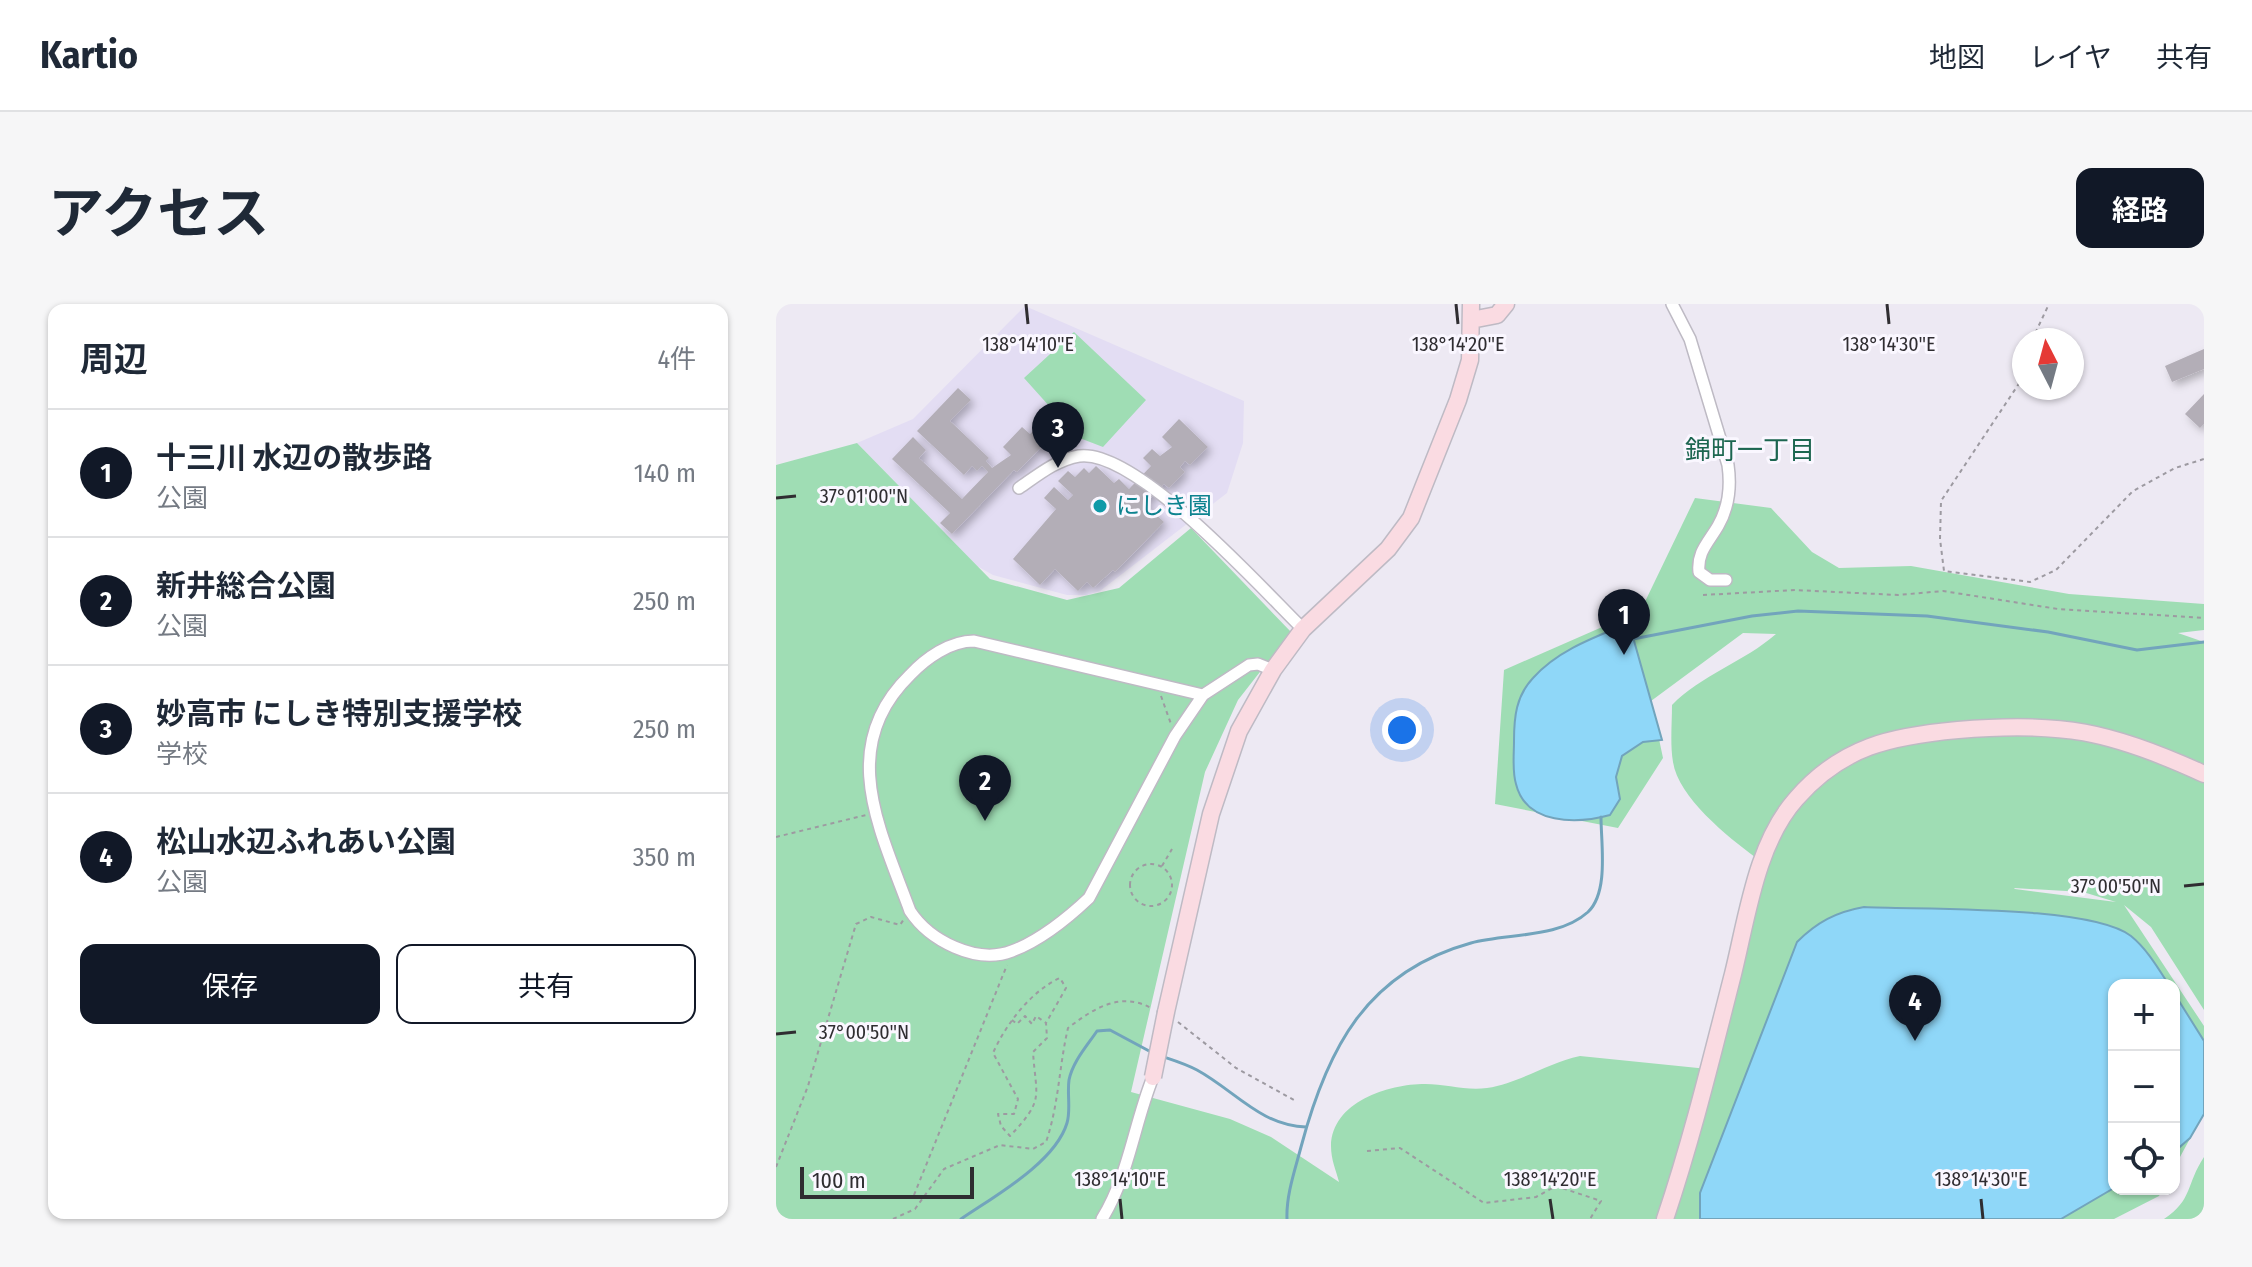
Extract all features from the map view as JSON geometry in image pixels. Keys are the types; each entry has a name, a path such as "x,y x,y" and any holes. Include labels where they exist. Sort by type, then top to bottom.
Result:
{"street":[{"path":"1102,1219 1120,1185 1139,1111 1153,1077 1163,1013 1220,784 1239,731 1273,670 1303,629 1388,549 1411,518 1466,374 1471,312 1497,315 1506,304"},
{"path":"1672,304 1690,339 1728,465 1730,484 1719,524 1698,559 1699,572 1710,580 1726,580"},
{"path":"1019,488 1056,463 1080,456 1105,458 1178,508 1303,629"},
{"path":"1203,695 1158,687 974,641 953,644 926,660 906,678 876,722 868,770 875,813 910,911 931,936 991,955 1012,951 1074,912 1089,898 1175,736 1203,695 1249,665 1258,664 1273,670"},
{"path":"1665,1219 1686,1157 1756,882 1786,812 1797,797 1826,771 1860,750 1900,736 2025,724 2096,733 2204,774"}],"path":[{"path":"2038,328 2049,304"},
{"path":"2012,394 1941,501 1940,539 1944,571 2030,582 2056,570 2133,491 2175,468 2204,459"},
{"path":"1703,595 1795,590 1898,595 1943,591 2058,609 2204,618"},
{"path":"1158,687 1175,736"},
{"path":"776,837 875,813"},
{"path":"1161,867 1172,849"},
{"path":"1143,865 1161,867 1172,878 1171,892 1163,903 1143,905 1130,889 1132,875 1143,865"},
{"path":"776,1167 808,1086 856,924 871,917 900,925 910,911"},
{"path":"914,1195 1011,952"},
{"path":"1060,978 1066,988 1046,1023 1047,1038 1033,1052 1040,1089 1028,1118 1010,1136 1001,1126 998,1114 1014,1114 1018,1099 1006,1071 993,1053 1012,1020 1044,985 1060,978"},
{"path":"893,1219 915,1209 944,1169 1000,1145 1033,1149 1046,1142 1060,1090 1061,1059 1068,1028 1109,1002 1143,1003 1163,1013 1191,1029 1236,1068 1294,1100"},
{"path":"1012,1020 1017,1024 1025,1016 1032,1024 1036,1016 1046,1023"},
{"path":"1367,1151 1400,1148 1484,1203 1536,1197 1556,1186 1601,1201 1590,1219"}],"shaded area":[{"path":"1025,306 1244,401 1243,443 1227,493 1100,591 1087,595 1067,595 993,575 977,566 857,443 913,419"}],"green space":[{"path":"1074,332 1146,400 1103,447 1077,437 1024,378"},
{"path":"857,443 990,579 1067,600 1119,588 1191,528 1291,632 1238,700 1205,772 1131,1092 1230,1119 1271,1137 1339,1182 1331,1151 1334,1131 1351,1107 1379,1092 1425,1084 1487,1088 1580,1056 1708,1069 1755,857 1706,815 1684,789 1673,762 1672,705 1696,685 1776,634 1743,633 1651,701 1663,758 1618,828 1495,804 1504,670 1641,610 1695,498 1771,508 1812,552 1839,568 1911,566 2069,594 2204,604 2204,630 2178,633 2204,642 2204,1010 2151,927 2124,905 2173,979 2108,979 2108,1195 2160,1195 2114,1219 776,1219 776,465","holes":["2014,888 2083,892 2116,902 2015,889"]},
{"path":"2180,990 2204,1026 2204,1113 2180,1157"},
{"path":"2204,1157 2204,1219 2164,1219 2185,1198"}],"water":[{"path":"1629,623 1662,740 1643,742 1622,756 1616,777 1620,799 1610,815 1568,820 1541,814 1522,797 1515,779 1515,724 1523,692 1543,668 1565,652"},
{"path":"1864,907 2044,914 2110,926 2131,936 2142,947 2165,979 2108,979 2108,1192 2061,1219 1700,1219 1700,1193 1797,942 1828,919"},
{"path":"2180,1003 2204,1041 2204,1114 2190,1138 2180,1147"}],"building":[{"path":"2204,349 2204,369 2172,382 2165,366"},
{"path":"958,388 971,400 950,421 989,458 986,461 992,468 1011,455 1003,447 1022,427 1030,434 1036,428 1048,440 952,534 940,523 950,513 892,459 913,437 926,450 919,458 962,499 988,472 982,466 977,471 972,466 964,475 917,431"},
{"path":"2204,394 2204,424 2200,428 2185,414"},
{"name":"にしき園","path":"1179,419 1208,447 1190,465 1185,461 1180,467 1185,472 1169,488 1164,484 1145,504 1164,522 1115,572 1113,570 1093,588 1087,582 1078,591 1055,569 1040,585 1013,559 1056,509 1044,498 1054,487 1068,500 1073,495 1058,481 1068,471 1075,477 1084,468 1089,473 1096,466 1114,483 1119,479 1129,489 1151,466 1143,458 1152,449 1160,456 1172,447 1162,437"}],"waterway":[{"path":"1633,639 1752,616 1798,611 1927,616 2048,632 2137,650 2204,642"},
{"path":"1287,1219 1291,1183 1311,1111 1339,1047 1356,1019 1378,994 1404,973 1435,956 1471,943 1562,927 1588,912 1595,903 1601,880 1601,817"},
{"path":"961,1219 1022,1178 1050,1152 1067,1123 1071,1073 1097,1031 1110,1030 1151,1052"},
{"path":"1161,1056 1197,1070 1261,1114 1290,1125 1306,1127"}],"place":[{"name":"妙高市 にしき特別支援学校","path":"1058,468"},
{"name":"にしき園","path":"1100,506"},
{"name":"十三川 水辺の散歩路","path":"1624,655"},
{"name":"新井総合公園","path":"985,821"},
{"name":"松山水辺ふれあい公園","path":"1915,1041"}],"district":[{"name":"錦町一丁目","path":"1750,450"}]}
